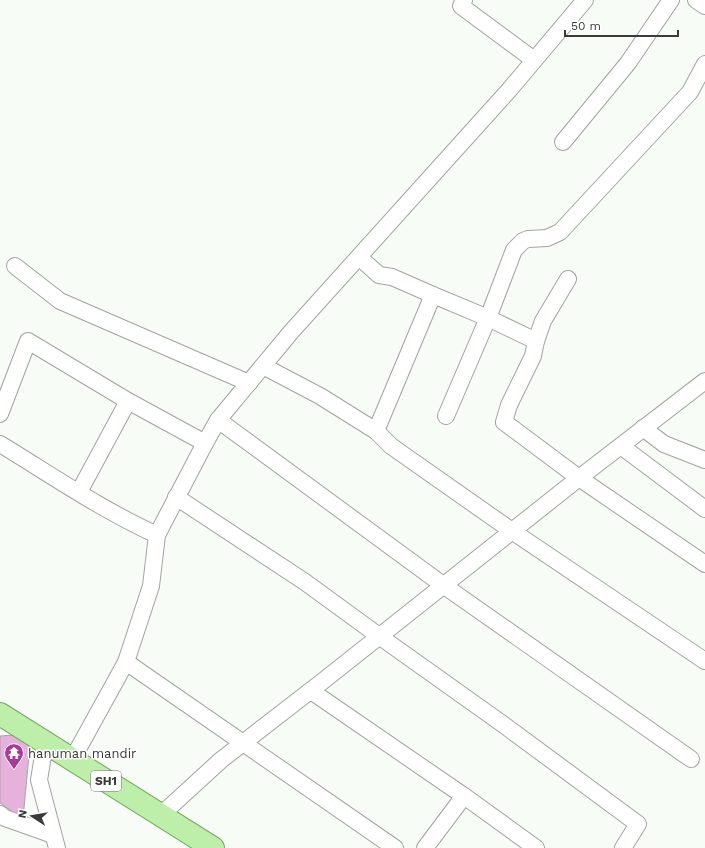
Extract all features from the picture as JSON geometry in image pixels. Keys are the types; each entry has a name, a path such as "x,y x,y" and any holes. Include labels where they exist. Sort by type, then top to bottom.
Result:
{"main road":[{"name":"SH1","path":"0,714 213,848"}],"street":[{"path":"464,0 461,6 534,60"},
{"path":"72,760 126,662 151,586 157,535 218,420 291,332 510,89 585,0"},
{"path":"563,142 628,63 671,0"},
{"path":"696,0 705,6"},
{"path":"446,416 488,318 514,250 523,241 528,239 547,238 560,232 690,92 705,64"},
{"path":"359,257 379,275 392,277 488,318 536,341"},
{"path":"15,266 60,300 248,384"},
{"path":"568,279 543,321 536,341 533,356 509,405 504,422 579,478 705,564"},
{"path":"376,431 433,295"},
{"path":"0,414 28,341 128,401 205,443"},
{"path":"263,366 320,396 376,431 391,446 512,531 705,661"},
{"path":"161,815 221,760 308,693 579,478 705,381"},
{"path":"79,492 128,401"},
{"path":"218,420 444,585 691,760"},
{"path":"643,428 664,444 705,460"},
{"path":"0,444 79,492 157,535"},
{"path":"621,446 705,509"},
{"path":"176,497 305,582 504,725 638,824 623,848"},
{"path":"126,662 395,848"},
{"path":"308,693 314,693 464,796 536,848"},
{"path":"44,743 39,780 55,841"},
{"path":"426,848 464,796"},
{"path":"2,818 55,841"}],"building":[{"name":"hanuman mandir","path":"31,734 23,819 0,803 0,736"}],"place":[{"name":"hanuman mandir","path":"14,770"}]}
